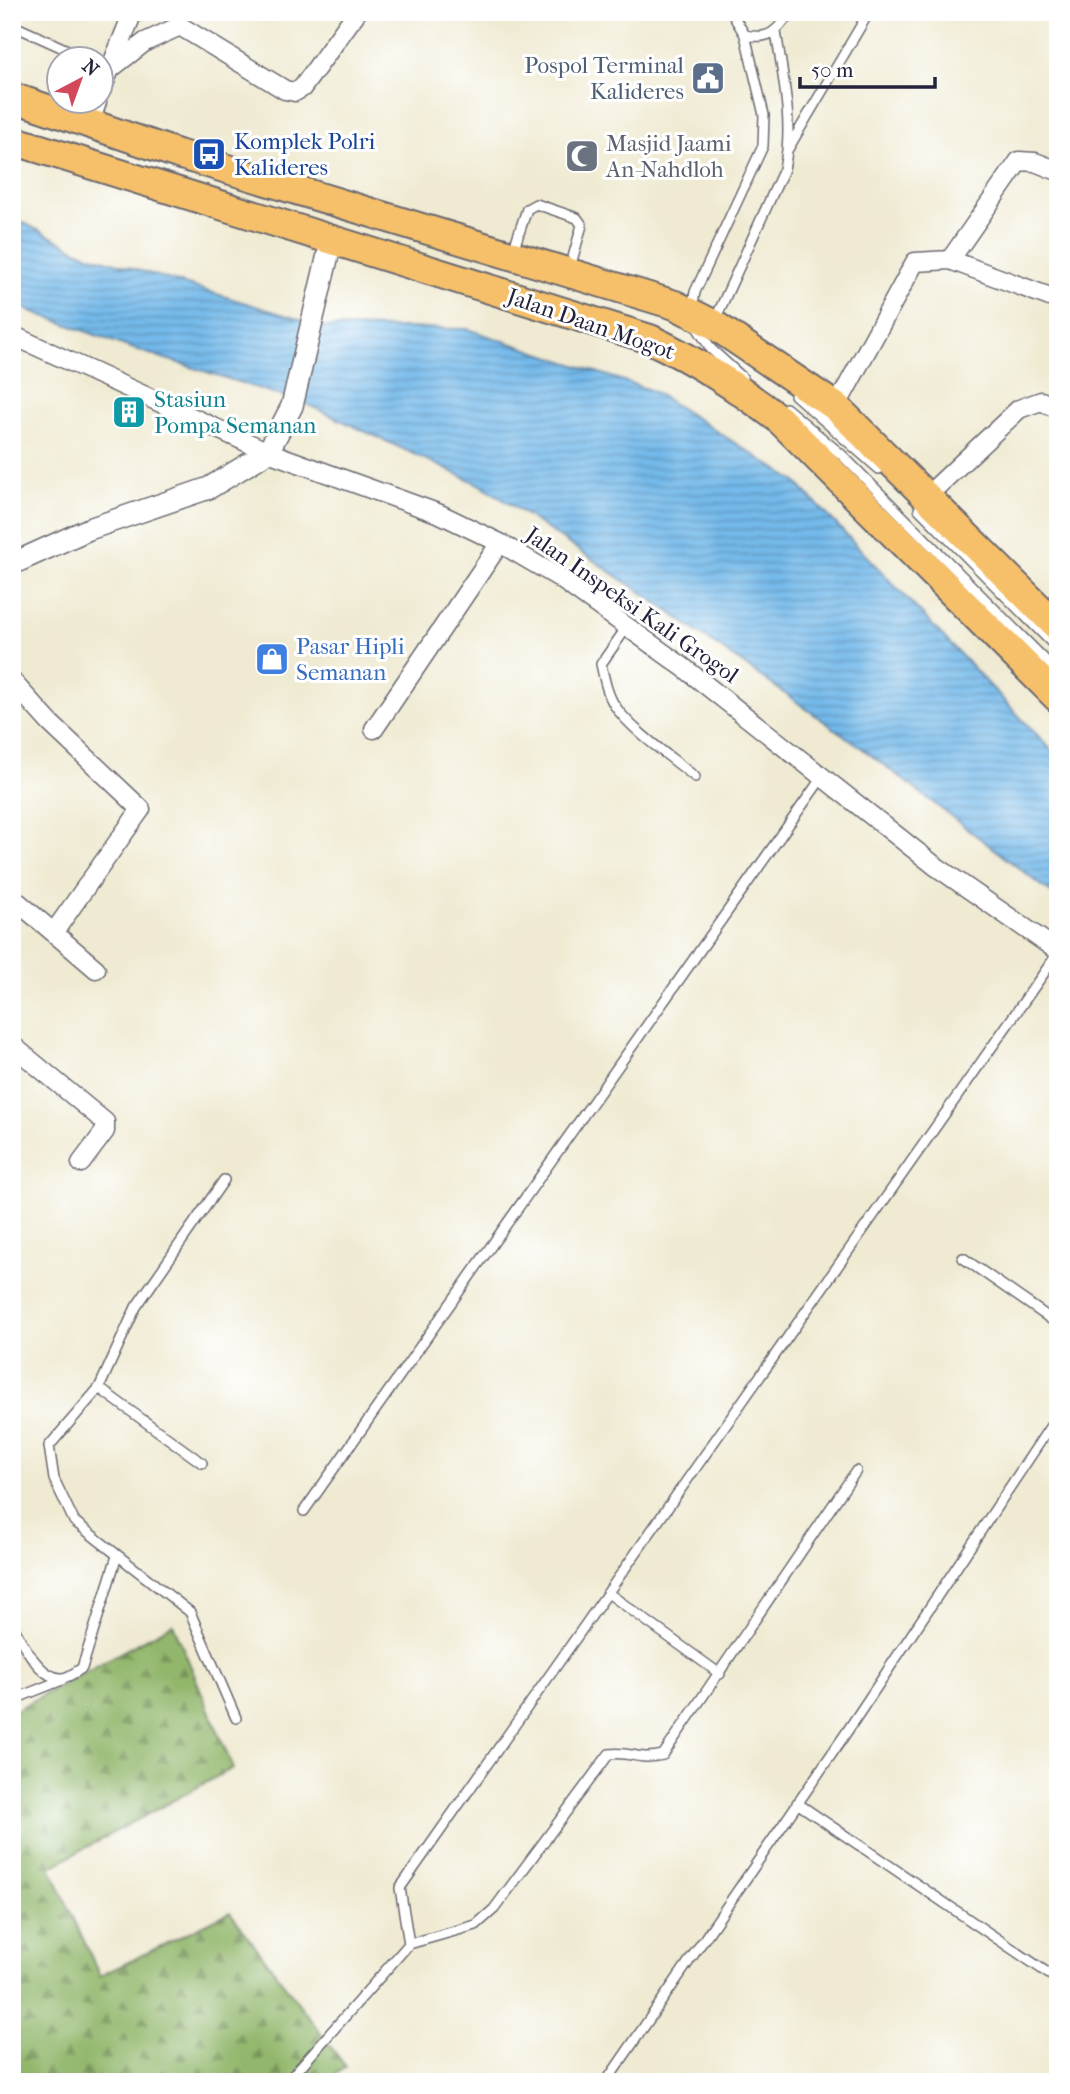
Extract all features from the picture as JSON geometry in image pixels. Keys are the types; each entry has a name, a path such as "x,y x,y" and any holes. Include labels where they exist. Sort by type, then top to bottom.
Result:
{"highway":[{"name":"Jalan Daan Mogot","path":"12,97 46,104"},
{"name":"Jalan Daan Mogot","path":"99,116 512,256 675,305 699,323 836,407 922,500 1058,627"},
{"name":"Jalan Daan Mogot","path":"12,140 332,238 650,340 740,382 824,461 1058,698"},
{"path":"650,340 669,330 699,323 704,348 740,382"}],"street":[{"path":"116,53 133,12"},
{"path":"116,65 145,42 180,26 285,90 295,92 302,88 357,12"},
{"path":"950,260 1019,161 1035,162 1058,171"},
{"path":"12,564 89,529 209,488 268,452 292,406 332,238"},
{"path":"836,407 910,268 920,260 950,260 1058,300"},
{"name":"Jalan Inspeksi Kali Grogol","path":"12,335 268,452 440,514 500,543 558,577 823,776 934,865 1058,952"},
{"path":"922,500 1019,409 1041,401 1058,408"},
{"path":"374,729 500,543"},
{"path":"12,681 50,723 141,808 54,932"},
{"path":"12,897 96,969"},
{"path":"12,1045 106,1122 105,1131 80,1163"}],"lane":[{"path":"729,349 699,323 695,292 763,146 764,115 745,35 731,12"},
{"path":"745,35 761,38 776,32 790,12"},
{"path":"788,149 869,12"},
{"path":"12,25 59,46"},
{"path":"699,323 784,169 788,149 785,89 776,32"},
{"path":"512,256 527,209 536,204 578,218 582,225 569,273"},
{"path":"790,392 887,476"},
{"path":"774,400 842,455 1058,673"},
{"path":"922,500 1058,649"},
{"path":"627,627 601,664 615,706 695,777"},
{"path":"304,1511 823,776"},
{"path":"409,1944 400,1888 1058,952"},
{"path":"224,1180 136,1307 99,1388 49,1446 54,1479 74,1521 190,1612 236,1718"},
{"path":"963,1258 1058,1324"},
{"path":"99,1388 202,1463"},
{"path":"606,2082 797,1804 1058,1415"},
{"path":"287,2082 409,1944 476,1925 494,1909 609,1754 622,1752 643,1760 663,1755 856,1471"},
{"path":"12,1700 64,1679 82,1668 117,1556"},
{"path":"608,1593 720,1674"},
{"path":"12,1625 30,1656 52,1677 64,1679"},
{"path":"797,1804 1058,1980"}],"green space":[{"path":"173,1624 233,1768 50,1867 100,1976 230,1912 346,2067 325,2082 12,2082 12,1712"}],"water":[{"path":"12,217 83,253 324,327 468,329 653,391 795,481 1058,757 1058,898 859,746 651,599 483,486 304,403 128,347 12,304"}],"place":[{"name":"Pospol Terminal Kalideres","path":"708,78"},
{"name":"Komplek Polri Kalideres","path":"209,154"},
{"name":"Masjid Jaami An-Nahdloh","path":"582,156"},
{"name":"Stasiun Pompa Semanan","path":"129,412"},
{"name":"Pasar Hipli Semanan","path":"272,659"}]}
